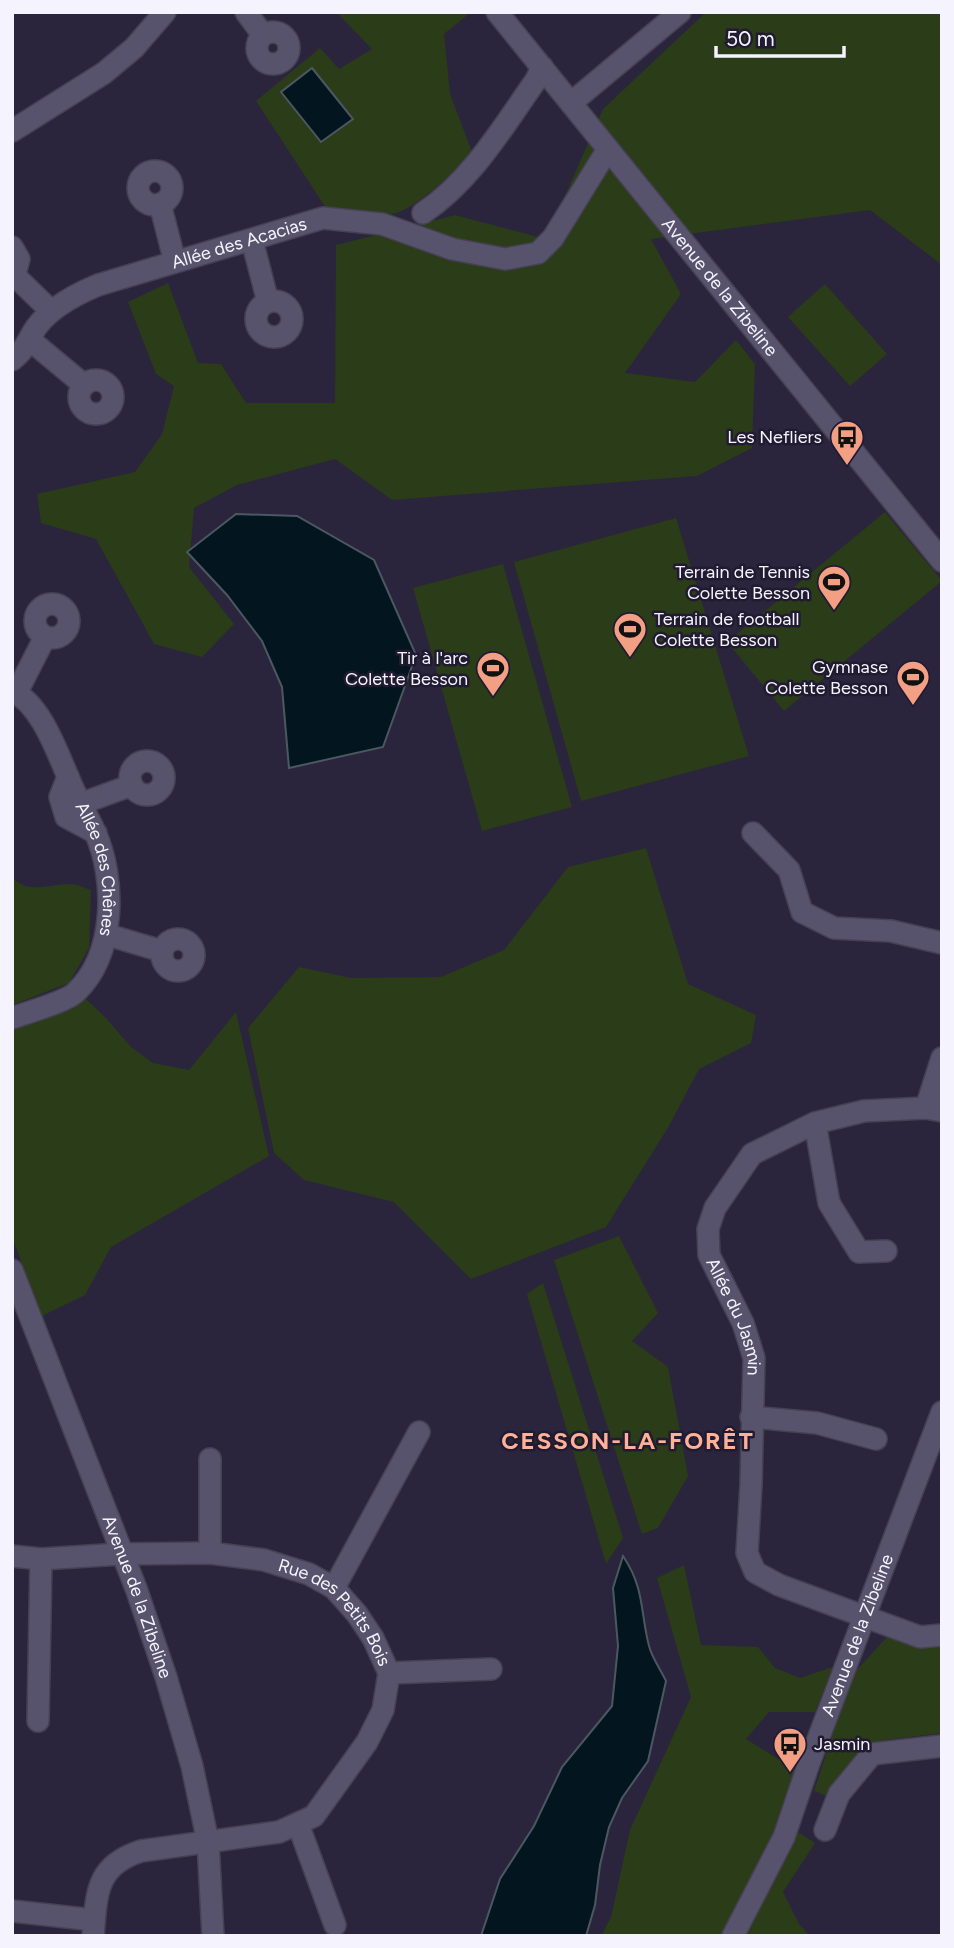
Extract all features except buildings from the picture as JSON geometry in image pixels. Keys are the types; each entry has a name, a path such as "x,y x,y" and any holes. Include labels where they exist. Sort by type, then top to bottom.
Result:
{"street":[{"path":"12,131 104,73 134,48 165,12"},
{"path":"246,12 263,34"},
{"name":"Avenue de la Zibeline","path":"497,12 942,561"},
{"path":"570,103 676,13"},
{"path":"423,213 441,201 482,157 536,80 542,67"},
{"name":"Allée des Acacias","path":"12,360 26,348 32,333 51,312 80,292 323,218 382,224 452,249 505,259 538,253 553,238 608,149"},
{"path":"160,204 175,262"},
{"path":"251,240 268,302"},
{"path":"12,247 19,259 12,274 51,312"},
{"path":"30,340 84,386"},
{"path":"14,691 45,637"},
{"name":"Allée des Chênes","path":"12,1018 75,994 94,967 108,935 107,878 96,833 80,804 50,734 33,709 14,691"},
{"path":"68,777 60,797 66,817 96,833"},
{"path":"80,804 132,785"},
{"path":"753,833 789,870 802,912 834,928 891,931 942,943"},
{"path":"108,935 162,951"},
{"path":"934,1110 942,1058"},
{"name":"Allée du Jasmin","path":"934,1110 864,1111 815,1123 752,1154 715,1208 708,1229 709,1255 743,1323 754,1358 747,1553 755,1572 779,1585 920,1637 942,1635"},
{"path":"815,1123 829,1203 859,1252 886,1251"},
{"name":"Avenue de la Zibeline","path":"12,1270 137,1591 166,1677 192,1766 208,1842 213,1936"},
{"name":"Avenue de la Zibeline","path":"733,1936 784,1837 809,1762 942,1412"},
{"path":"751,1417 817,1423 876,1439"},
{"path":"334,1588 418,1432"},
{"path":"210,1553 211,1460"},
{"name":"Rue des Petits Bois","path":"12,1556 41,1559 121,1554 210,1553 264,1560 309,1574 334,1588 357,1614 373,1638 389,1673 383,1710 367,1742 314,1816 279,1832 141,1851 122,1857 104,1874 96,1900 93,1928"},
{"path":"38,1721 41,1559"},
{"path":"389,1673 491,1669"},
{"path":"825,1830 839,1794 872,1754 942,1746"},
{"path":"298,1824 335,1925"},
{"path":"12,1911 93,1928"}],"green space":[{"path":"342,12 471,12 444,34 450,94 472,152 423,198 412,206 391,214 367,214 326,208 256,101 320,48 339,69 372,49 339,15"},
{"path":"706,12 942,12 942,265 870,210 651,239 681,294 625,373 695,382 736,340 755,364 752,448 697,476 392,500 335,459 237,485 194,508 189,567 234,624 202,657 154,644 96,539 41,523 37,494 135,472 162,434 174,386 156,374 128,302 168,283 198,363 221,364 246,403 335,403 336,245 455,215 546,239 603,109"},
{"path":"825,284 887,354 850,386 788,317"},
{"name":"Terrain de Tennis Colette Besson","path":"885,512 942,581 784,711 727,642"},
{"name":"Terrain de football Colette Besson","path":"676,518 749,756 581,801 514,562"},
{"name":"Tir à l'arc Colette Besson","path":"503,564 572,807 482,831 413,588"},
{"path":"646,848 688,984 756,1015 751,1043 699,1069 669,1126 606,1227 471,1279 394,1202 304,1180 274,1153 248,1028 299,967 351,978 441,977 504,950 568,867"},
{"path":"12,877 25,886 70,884 91,890 89,948 69,983 12,1005"},
{"path":"83,996 131,1047 153,1063 189,1070 236,1012 269,1156 111,1247 85,1295 42,1316 12,1237 12,1023"},
{"path":"619,1236 658,1313 632,1341 668,1367 688,1476 658,1528 642,1534 554,1260"},
{"path":"543,1283 623,1538 606,1564 527,1294"},
{"path":"684,1565 701,1645 758,1647 775,1668 800,1678 833,1667 815,1712 769,1712 746,1739 799,1772 761,1868 729,1936 601,1936 611,1917 630,1830 691,1697 657,1578"},
{"path":"887,1637 936,1647 942,1645 942,1733 885,1740 834,1785 827,1796 814,1791 852,1675"},
{"path":"798,1832 815,1843 783,1892 799,1924 810,1936 744,1936"}],"water":[{"path":"312,68 353,119 321,142 281,92"},
{"path":"236,514 297,516 374,560 416,655 383,747 289,768 282,687 262,641 227,595 187,552"},
{"path":"623,1556 639,1590 650,1650 666,1681 648,1761 622,1798 609,1827 600,1865 595,1905 586,1936 481,1936 500,1879 534,1826 562,1767 612,1706 618,1646 613,1588"}],"place":[{"name":"Les Nefliers","path":"847,467"},
{"name":"Terrain de Tennis Colette Besson","path":"834,612"},
{"name":"Terrain de football Colette Besson","path":"630,659"},
{"name":"Tir à l'arc Colette Besson","path":"493,698"},
{"name":"Gymnase Colette Besson","path":"913,707"},
{"name":"Jasmin","path":"790,1774"}],"district":[{"name":"CESSON-LA-FORÊT","path":"628,1441"}]}
